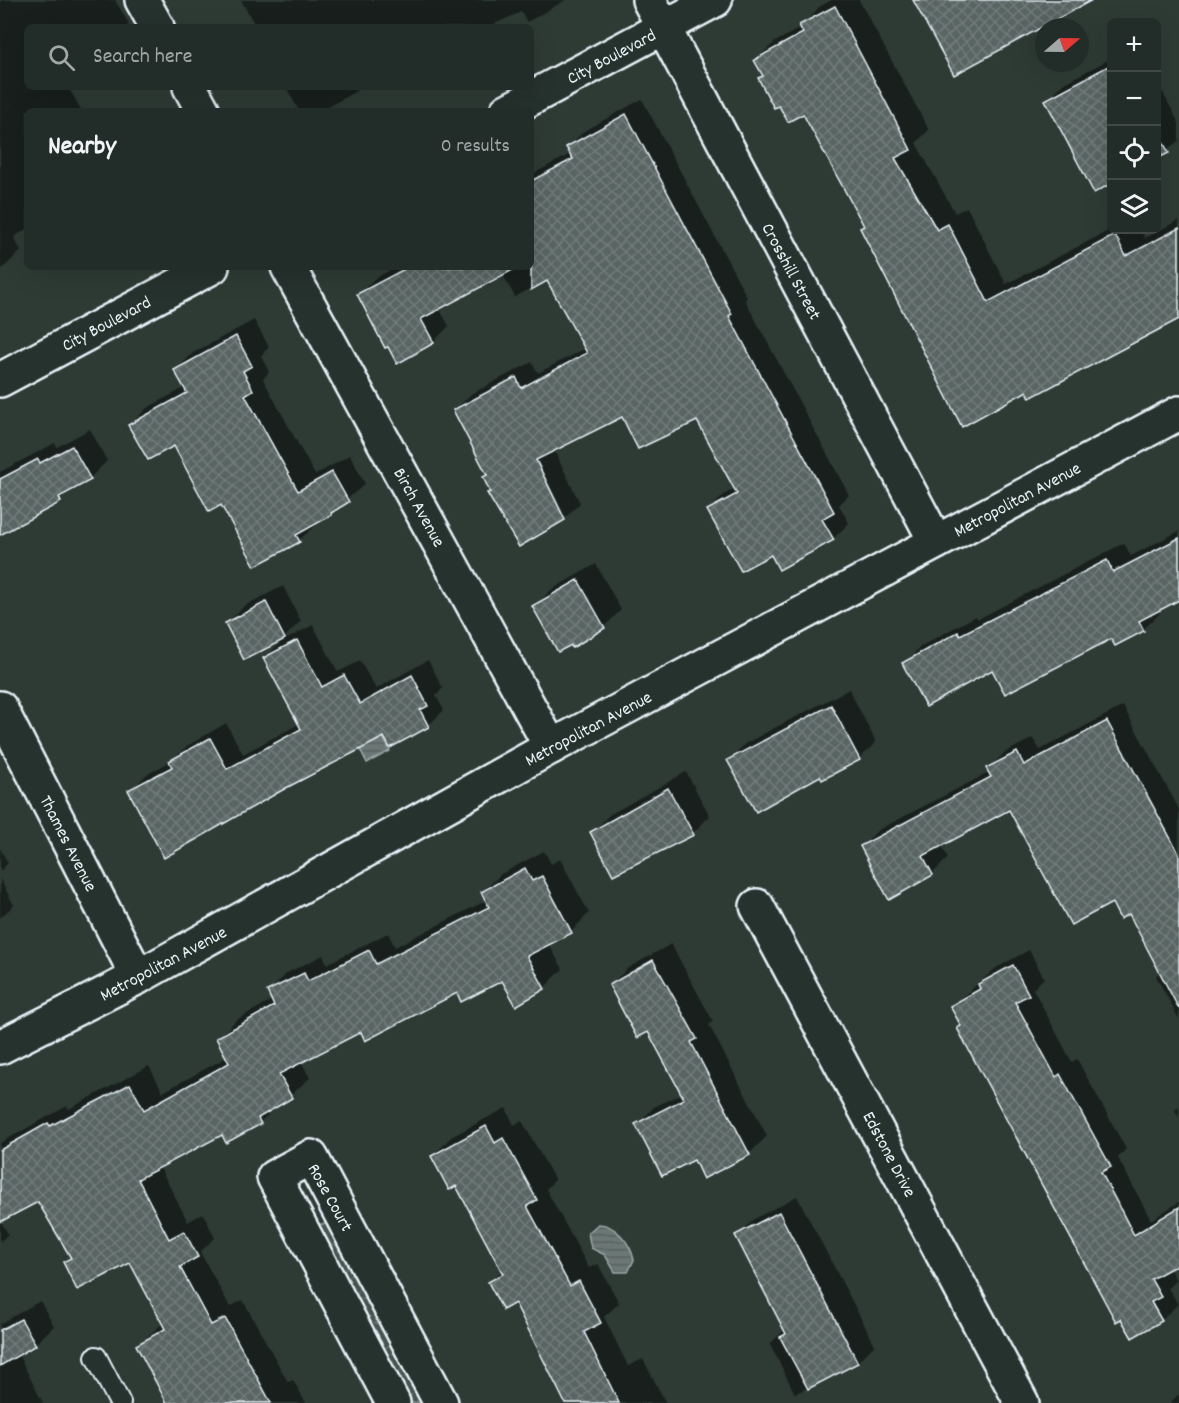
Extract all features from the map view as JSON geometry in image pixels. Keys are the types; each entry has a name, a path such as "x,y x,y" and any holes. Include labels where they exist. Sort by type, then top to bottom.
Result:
{"street":[{"path":"142,0 155,24"},
{"name":"Crosshill Street","path":"649,0 936,542"},
{"name":"City Boulevard","path":"513,108 716,0"},
{"path":"192,90 201,108"},
{"name":"City Boulevard","path":"0,380 206,270"},
{"name":"Birch Avenue","path":"290,270 551,747"},
{"name":"Metropolitan Avenue","path":"0,1047 138,977 551,747 1179,412"},
{"name":"Thames Avenue","path":"0,708 138,977"},
{"name":"Edstone Drive","path":"757,906 1023,1403"},
{"name":"Rose Court","path":"393,1403 274,1177 310,1157 441,1403"}],"lane":[{"path":"96,1357 120,1403"}],"shaded area":[{"path":"369,711 390,751 367,763 347,723"},
{"path":"328,1224 425,1403 404,1403 317,1225"},
{"path":"598,1224 617,1231 630,1248 634,1260 628,1272 615,1272 605,1255 591,1248 588,1233"}],"building":[{"path":"913,0 1092,0 1059,18 1035,18 1035,31 954,75"},
{"path":"835,6 911,150 895,158 937,230 948,224 988,302 1115,235 1126,256 1179,228 1179,319 1030,398 1027,391 962,427 860,228 864,226 803,114 788,122 779,106 774,108 758,78 763,76 754,60 803,33 799,25"},
{"path":"1107,67 1107,186 1094,193 1045,100"},
{"path":"626,114 732,314 729,316 834,512 822,519 834,540 779,570 771,555 741,571 707,510 737,494 697,421 638,449 622,417 536,460 565,520 519,547 487,493 490,492 483,477 487,475 453,410 516,377 521,388 587,353 547,281 531,290 531,270 534,270 534,179 573,159 566,147"},
{"path":"1161,139 1169,153 1161,157"},
{"path":"402,270 512,270 421,319 434,343 397,364 388,347 385,348 357,294"},
{"path":"236,336 252,366 243,371 253,390 245,395 298,491 332,472 349,502 331,513 332,515 296,535 300,542 255,566 221,505 209,512 174,446 148,460 128,425 187,393 174,370"},
{"path":"72,446 91,480 59,497 61,502 0,535 0,479 38,459 40,463"},
{"path":"1179,538 1179,600 1139,621 1144,631 1115,646 1111,639 1005,694 992,670 926,707 902,663 958,632 960,635 1107,560 1113,572"},
{"path":"578,580 605,628 572,648 571,645 558,652 532,606"},
{"path":"266,602 285,639 244,660 225,623"},
{"path":"297,640 322,687 344,675 360,704 412,675 428,706 420,710 429,727 390,748 384,737 286,788 164,858 128,790 172,767 169,761 210,738 227,769 301,729 263,658"},
{"path":"831,705 860,760 822,780 820,776 756,812 727,760"},
{"path":"1107,721 1179,854 1179,1009 1129,914 1120,919 1112,903 1071,925 1009,810 923,856 933,875 889,900 860,846 991,777 986,768 1017,752 1024,765"},
{"path":"668,788 694,835 613,875 590,832"},
{"path":"525,868 532,881 542,876 572,933 527,956 545,989 516,1006 502,981 461,1002 457,993 365,1041 361,1032 279,1074 292,1098 258,1118 261,1124 226,1143 222,1135 138,1179 169,1239 184,1231 198,1257 180,1267 211,1325 225,1318 271,1403 167,1403 136,1345 165,1329 130,1263 77,1290 63,1262 71,1258 38,1202 0,1222 0,1150 48,1123 50,1126 130,1084 144,1110 229,1063 216,1038 274,1006 267,991 304,973 308,981 369,950 376,964 489,907 481,892"},
{"path":"653,960 697,1039 691,1042 750,1155 703,1179 694,1160 662,1176 635,1124 684,1099 648,1032 637,1038 609,985"},
{"path":"1013,965 1029,995 1015,1002 1056,1077 1060,1074 1111,1167 1101,1172 1134,1235 1179,1207 1179,1264 1151,1279 1161,1297 1151,1302 1162,1321 1132,1338 1121,1319 1116,1322 957,1028 961,1026 950,1006 980,989 978,984"},
{"path":"486,1126 495,1143 503,1138 537,1200 527,1206 570,1286 579,1281 601,1323 584,1332 619,1403 565,1403 515,1303 503,1310 488,1282 503,1274 456,1186 449,1190 431,1156"},
{"path":"779,1212 858,1363 808,1389 780,1337 786,1334 735,1235"},
{"path":"21,1319 36,1345 0,1366 0,1330"}]}
